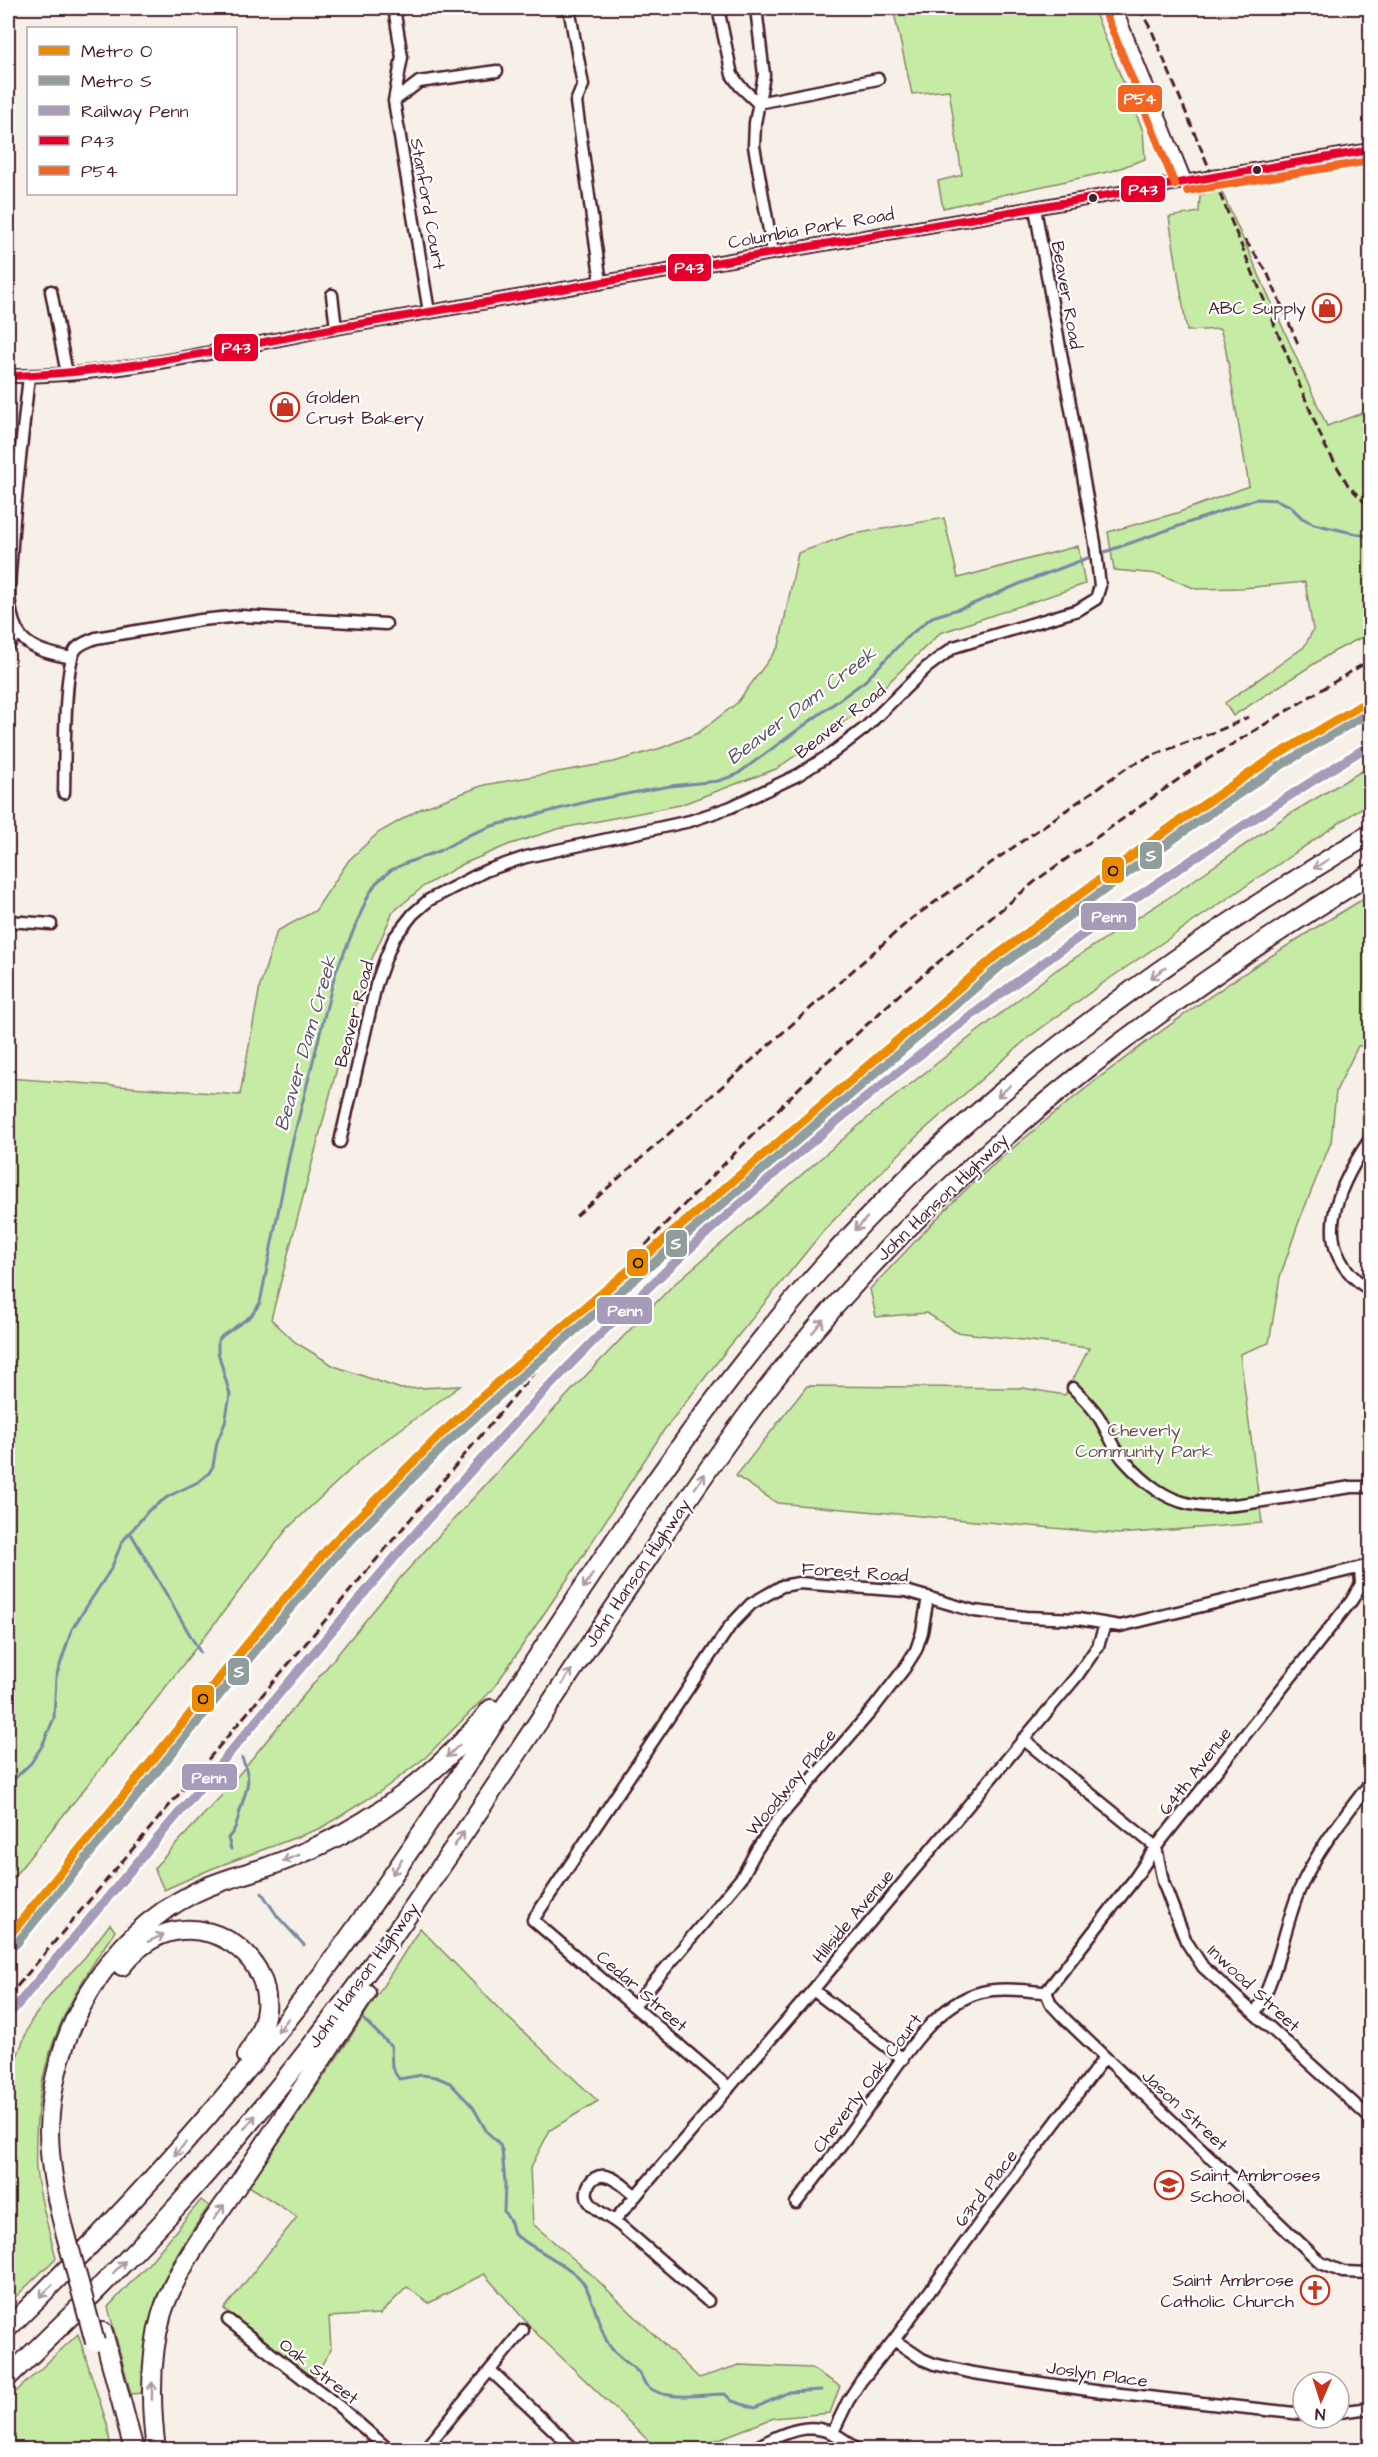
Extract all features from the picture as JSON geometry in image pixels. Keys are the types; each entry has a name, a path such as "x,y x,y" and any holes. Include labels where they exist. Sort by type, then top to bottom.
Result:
{"highway":[{"name":"John Hanson Highway","path":"8,2328 123,2211 218,2105 337,1953 676,1452 726,1383 821,1269 900,1185 1013,1083 1103,1012 1226,926 1371,834"},
{"name":"John Hanson Highway","path":"8,2376 127,2259 223,2154 322,2033 426,1888 702,1477 781,1371 860,1278 965,1172 1079,1074 1223,970 1371,874"},
{"path":"134,2450 99,2337 67,2220 54,2186 49,2132 54,2088 62,2054 74,2021 91,1989 111,1960 154,1918 192,1894 313,1848 342,1834 401,1796 466,1738 558,1626"},
{"path":"156,2450 151,2398 153,2356 163,2313 174,2285 212,2223 404,1936 426,1888"},
{"path":"67,2220 61,2123 68,2076 76,2047 93,2008 116,1974 145,1943 164,1934 192,1929 209,1932 226,1939 250,1959 264,1987 266,2011 262,2027 218,2105"},
{"path":"99,2337 123,2450"}],"street":[{"name":"Stanford Court","path":"394,8 402,57 394,101 429,312"},
{"path":"569,8 583,85 576,102 601,283"},
{"path":"718,8 732,75 740,87 758,103"},
{"path":"756,8 764,68 754,149 772,254"},
{"path":"1115,8 1185,181"},
{"path":"394,101 419,82 497,71"},
{"path":"758,103 878,78"},
{"name":"Columbia Park Road","path":"8,376 67,374 188,356 336,328 1371,150"},
{"name":"Beaver Road","path":"340,1142 376,985 386,957 394,938 413,914 429,900 485,871 526,857 690,821 731,807 769,790 831,754 954,647 1078,610 1094,602 1100,591 1100,575 1035,208"},
{"path":"51,291 67,374"},
{"path":"332,295 336,328"},
{"path":"29,376 14,512 10,612 18,632 33,646 50,654 72,658"},
{"path":"64,793 68,692 72,658 76,650 84,643 96,638 201,620 241,616 386,624"},
{"path":"8,646 18,632"},
{"path":"8,921 51,924"},
{"path":"1371,1140 1349,1174 1336,1203 1332,1225 1333,1241 1338,1256 1352,1276 1371,1290"},
{"path":"1073,1388 1094,1410 1115,1448 1131,1467 1159,1491 1189,1504 1200,1507 1227,1507 1351,1487 1371,1487"},
{"name":"Forest Road","path":"533,1920 730,1626 751,1604 782,1586 799,1583 886,1588 928,1597 974,1611 1026,1617 1078,1619 1105,1625 1136,1624 1365,1567"},
{"name":"64th Avenue","path":"1046,1992 1133,1881 1156,1846 1352,1600 1365,1567"},
{"name":"Woodway Place","path":"634,2006 742,1877 762,1841 778,1819 873,1709 904,1669 916,1650 922,1632 928,1597"},
{"name":"Hillside Avenue","path":"614,2221 813,1990 1087,1663 1098,1646 1105,1625"},
{"path":"1023,1739 1156,1846"},
{"path":"1255,2013 1264,2000 1288,1920 1308,1873 1330,1835 1371,1783"},
{"name":"Inwood Street","path":"1156,1846 1167,1892 1186,1941 1194,1955 1230,1992 1371,2118"},
{"name":"Cedar Street","path":"533,1920 728,2087"},
{"path":"813,1990 903,2059"},
{"name":"Cheverly Oak Court","path":"795,2203 837,2151 903,2059 939,2016 981,1992 1000,1990 1046,1992"},
{"name":"Jason Street","path":"1046,1992 1056,2010 1321,2263 1343,2272 1371,2273"},
{"name":"63rd Place","path":"833,2432 861,2380 894,2340 1105,2057"},
{"path":"636,2196 613,2178 600,2176 591,2180 587,2190 591,2204 708,2301"},
{"name":"Oak Street","path":"228,2320 341,2408 389,2450"},
{"path":"424,2450 523,2330"},
{"name":"Joslyn Place","path":"894,2340 922,2359 973,2373 1102,2392 1291,2413"},
{"path":"490,2370 575,2450"},
{"path":"1351,2410 1371,2408"},
{"path":"752,2450 773,2438 797,2429 833,2432 845,2439 856,2450"}],"green space":[{"path":"893,8 1093,8 1143,131 1145,159 1112,171 943,208 938,181 962,175 949,90 912,94"},
{"path":"1221,190 1327,426 1370,410 1370,633 1331,653 1233,716 1225,703 1304,647 1313,630 1305,582 1243,588 1196,589 1159,574 1114,570 1108,532 1177,513 1249,486 1225,345 1220,329 1187,331 1169,217 1199,212 1200,195"},
{"path":"944,518 958,578 1078,546 1085,584 940,633 858,712 776,769 680,805 558,829 508,845 461,865 424,886 393,912 367,970 337,1068 271,1319 295,1342 334,1366 401,1389 460,1386 368,1453 287,1529 155,1701 8,1884 8,1078 240,1095 260,986 277,931 315,911 349,860 378,833 420,809 484,785 614,762 661,748 698,733 737,703 779,646 798,553 849,535"},
{"path":"1370,766 1370,802 1106,981 1029,1037 915,1138 825,1229 664,1430 493,1689 426,1757 381,1791 321,1828 211,1869 164,1890 154,1868 222,1795 401,1577 572,1390 672,1286 871,1115 1056,970 1165,900 1288,815"},
{"name":"Cheverly Community Park","path":"1370,895 1370,1045 1358,1046 1336,1091 1331,1142 1298,1224 1280,1277 1269,1343 1240,1354 1262,1523 1118,1534 777,1503 736,1476 807,1386 1023,1388 1065,1395 1089,1348 956,1332 927,1313 876,1317 870,1289 974,1182 1068,1102 1215,993"},
{"path":"110,1924 115,1931 70,2003 59,2028 43,2079 38,2107 37,2180 56,2258 8,2304 8,2106 16,2059 31,2021"},
{"path":"420,1928 502,2012 598,2101 550,2130 530,2169 533,2224 591,2274 699,2378 739,2365 811,2368 840,2386 830,2413 774,2418 709,2443 650,2442 538,2335 484,2274 429,2303 407,2287 380,2314 329,2317 331,2349 314,2378 224,2309 297,2217 249,2186 344,2047"},
{"path":"201,2200 209,2206 172,2264 155,2302 149,2325 143,2393 131,2394 108,2307 150,2262"},
{"path":"78,2334 107,2424 111,2449 8,2449 8,2399"}],"waterway":[{"name":"Beaver Dam Creek","path":"1099,554 1256,499 1276,500 1290,506 1302,518 1314,524 1370,537"},
{"name":"Beaver Dam Creek","path":"8,1785 31,1763 42,1746 54,1718 56,1677 72,1629 111,1569 122,1542 149,1510 169,1496 198,1482 209,1473 213,1466 230,1395 218,1352 218,1341 251,1316 260,1303 290,1152 335,974 368,896 376,883 391,870 492,826 594,800 670,786 718,781 736,775 865,681 905,639 932,617 968,606 1093,556"},
{"path":"8,1208 13,1211"},
{"path":"130,1532 200,1652"},
{"path":"231,1849 228,1838 236,1826 248,1780 242,1758"},
{"path":"262,1893 278,1917 304,1945"},
{"path":"364,2020 391,2046 392,2068 399,2079 422,2075 436,2077 450,2083 473,2107 487,2132 499,2143 502,2150 505,2183 504,2211 514,2234 577,2275 590,2296 609,2345 639,2373 646,2385 654,2391 673,2396 725,2394 732,2401 755,2408 789,2392 821,2390"}],"railway":[{"path":"1139,8 1152,31 1325,446 1348,485 1370,508"},
{"path":"1245,240 1267,272 1299,346"},
{"path":"8,1997 520,1389 661,1228 805,1082 901,993 1038,879 1200,764 1370,660"},
{"path":"576,1216 911,919 1125,769 1248,717"}],"metro line":[{"name":"O","path":"8,1937 280,1604 332,1544 442,1433 504,1377 996,956 1181,820 1274,757 1370,700"},
{"name":"S","path":"16,1944 288,1611 340,1551 449,1441 511,1385 1003,964 1187,829 1280,766 1370,712"}],"rail line":[{"name":"Penn","path":"8,2016 440,1505 580,1355 713,1227 801,1151 984,1006 1174,871 1370,745"}],"transit line":[{"name":"P54","path":"1105,12 1175,185"},
{"name":"P43","path":"8,376 91,370 173,359 336,328 1370,150"},
{"name":"P54","path":"1187,191 1370,161"}],"place":[{"name":"ABC Supply","path":"1327,308"},
{"name":"Golden Crust Bakery","path":"285,407"},
{"name":"Saint Ambroses School","path":"1169,2185"},
{"name":"Saint Ambrose Catholic Church","path":"1315,2290"}]}
